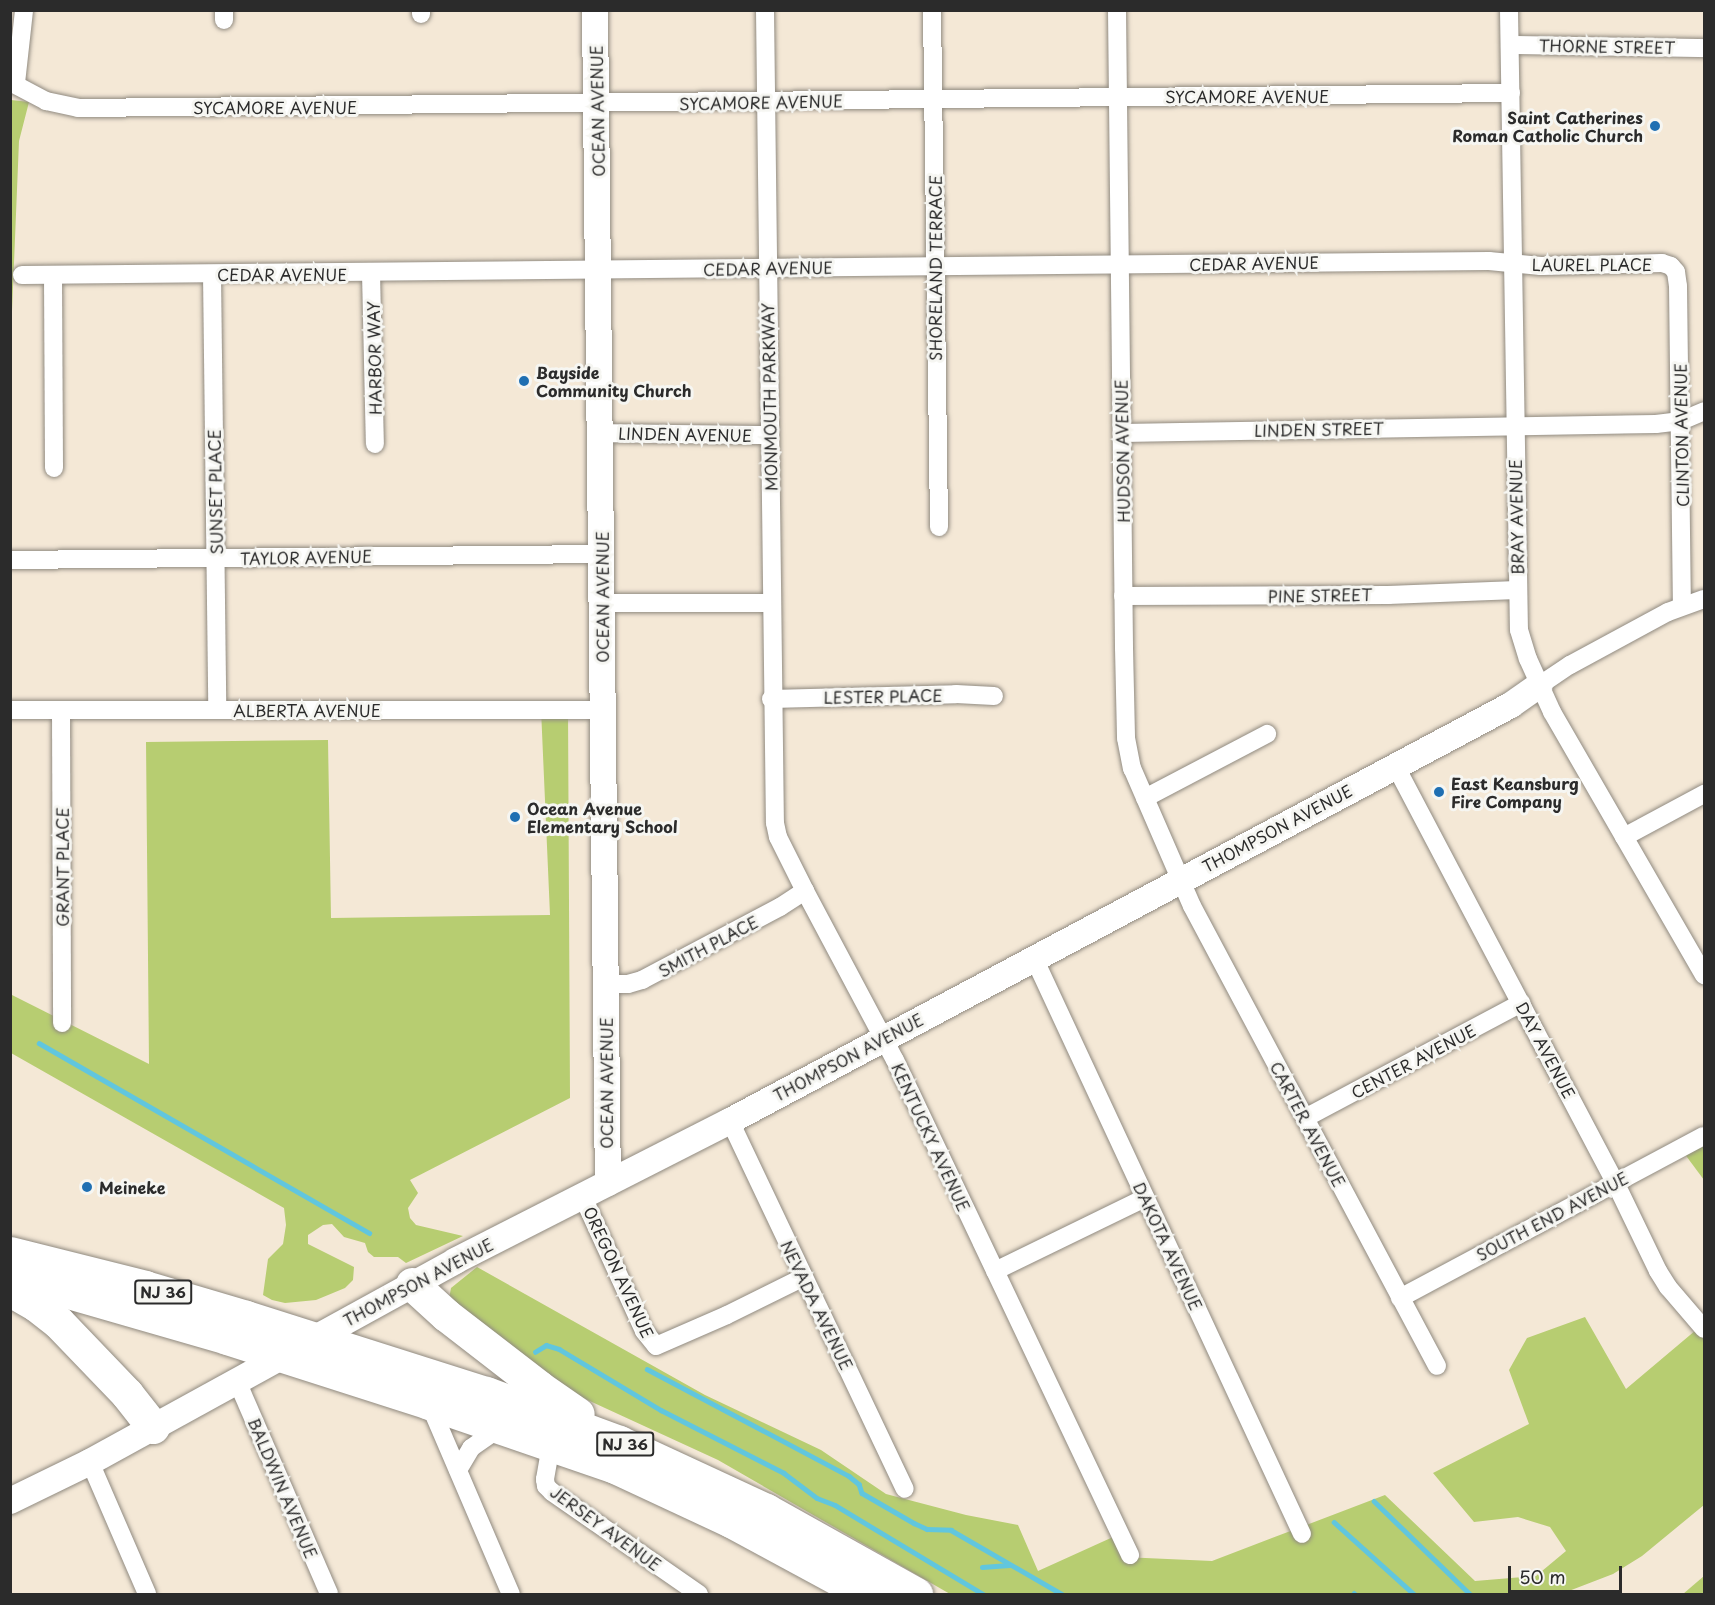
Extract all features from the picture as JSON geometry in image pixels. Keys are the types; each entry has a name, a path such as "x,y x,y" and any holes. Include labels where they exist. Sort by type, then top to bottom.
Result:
{"highway":[{"name":"NJ 36","path":"10,1252 145,1287 314,1339 486,1393 619,1442 766,1510 916,1594"},
{"name":"NJ 36","path":"10,1275 283,1356 429,1403 661,1486 732,1521 866,1594"},
{"path":"412,1284 446,1315 538,1387 619,1442"},
{"path":"10,1290 36,1305 58,1322 128,1394 153,1427"}],"street":[{"path":"13,82 24,10"},
{"name":"OCEAN AVENUE","path":"595,10 608,1183"},
{"name":"MONMOUTH PARKWAY","path":"765,10 772,603"},
{"name":"SHORELAND TERRACE","path":"932,10 939,526"},
{"name":"HUDSON AVENUE","path":"1117,10 1126,738 1132,768 1181,880"},
{"name":"BRAY AVENUE","path":"1509,10 1517,590 1522,645 1552,712 1704,975"},
{"name":"THORNE STREET","path":"1510,45 1704,48"},
{"name":"SYCAMORE AVENUE","path":"13,82 46,101 78,108 1511,93"},
{"name":"CEDAR AVENUE","path":"22,275 1489,261 1514,263"},
{"name":"LAUREL PLACE","path":"1514,263 1541,266 1662,263 1671,266"},
{"name":"CLINTON AVENUE","path":"1671,266 1676,272 1678,286 1682,606"},
{"name":"HARBOR WAY","path":"372,273 375,444"},
{"name":"SUNSET PLACE","path":"212,274 217,710"},
{"path":"53,276 54,468"},
{"path":"1681,421 1704,411"},
{"name":"LINDEN STREET","path":"1122,433 1515,427 1681,421"},
{"name":"LINDEN AVENUE","path":"600,433 769,435"},
{"name":"TAYLOR AVENUE","path":"10,560 601,554"},
{"name":"PINE STREET","path":"1123,596 1388,595 1517,590"},
{"name":"THOMPSON AVENUE","path":"10,1501 90,1462 412,1284 730,1121 1511,705 1570,665 1682,606 1704,598"},
{"path":"602,603 772,603"},
{"name":"KENTUCKY AVENUE","path":"772,603 771,699 775,823 778,837 884,1038 1130,1555"},
{"name":"LESTER PLACE","path":"771,699 956,694 994,696"},
{"name":"ALBERTA AVENUE","path":"10,710 603,710"},
{"name":"GRANT PLACE","path":"62,710 62,1023"},
{"path":"1144,798 1267,734"},
{"name":"DAY AVENUE","path":"1395,765 1668,1287 1704,1329"},
{"path":"1624,837 1704,794"},
{"name":"CARTER AVENUE","path":"1181,880 1192,906 1437,1366"},
{"name":"SMITH PLACE","path":"606,984 628,984 642,980 780,908 805,891"},
{"name":"DAKOTA AVENUE","path":"1034,958 1302,1534"},
{"name":"CENTER AVENUE","path":"1305,1118 1521,1004"},
{"name":"NEVADA AVENUE","path":"730,1121 906,1489"},
{"name":"SOUTH END AVENUE","path":"1400,1298 1704,1136"},
{"name":"OREGON AVENUE","path":"583,1197 644,1331 656,1346 717,1320 804,1277"},
{"path":"995,1271 1146,1198"},
{"name":"BALDWIN AVENUE","path":"237,1381 329,1594"},
{"path":"429,1403 511,1594"},
{"path":"458,1470 471,1448 500,1428"},
{"name":"JERSEY AVENUE","path":"551,1446 546,1486 695,1593"},
{"path":"90,1462 147,1594"}],"green space":[{"path":"11,100 29,102 19,141 11,336"},
{"path":"541,709 568,709 570,1098 410,1180 418,1193 408,1208 410,1218 416,1225 463,1236 406,1263 398,1257 374,1257 368,1252 365,1243 344,1237 332,1224 323,1225 308,1235 308,1244 354,1267 353,1280 345,1288 316,1300 285,1303 272,1300 263,1295 268,1259 283,1244 286,1225 284,1208 11,1053 10,994 149,1064 146,742 328,740 331,918 550,915"},
{"path":"1704,1136 1704,1180 1681,1149"},
{"path":"477,1267 705,1395 821,1450 886,1494 966,1515 1018,1525 1038,1571 1113,1537 1123,1557 1212,1561 1385,1495 1475,1581 1536,1576 1566,1551 1550,1527 1518,1517 1474,1522 1433,1473 1529,1424 1509,1370 1527,1338 1585,1317 1626,1389 1696,1330 1704,1339 1704,1505 1642,1556 1613,1574 1561,1594 950,1594 718,1460 568,1391 449,1299 451,1288"},
{"path":"1704,1576 1704,1594 1683,1594"}],"waterway":[{"path":"39,1043 369,1233"},
{"path":"535,1352 546,1345 559,1349 661,1410 784,1473 817,1498 835,1505 983,1594"},
{"path":"647,1369 849,1476 859,1484 862,1493 914,1523 927,1529 951,1530 1062,1594"},
{"path":"1374,1501 1470,1594"},
{"path":"1334,1522 1414,1594"},
{"path":"982,1567 1009,1565"},
{"path":"1550,1594 1557,1592"}],"place":[{"name":"Saint Catherines Roman Catholic Church","path":"1655,126"},
{"name":"Bayside Community Church","path":"524,381"},
{"name":"East Keansburg Fire Company","path":"1439,792"},
{"name":"Ocean Avenue Elementary School","path":"515,817"},
{"name":"Meineke","path":"87,1187"}]}
